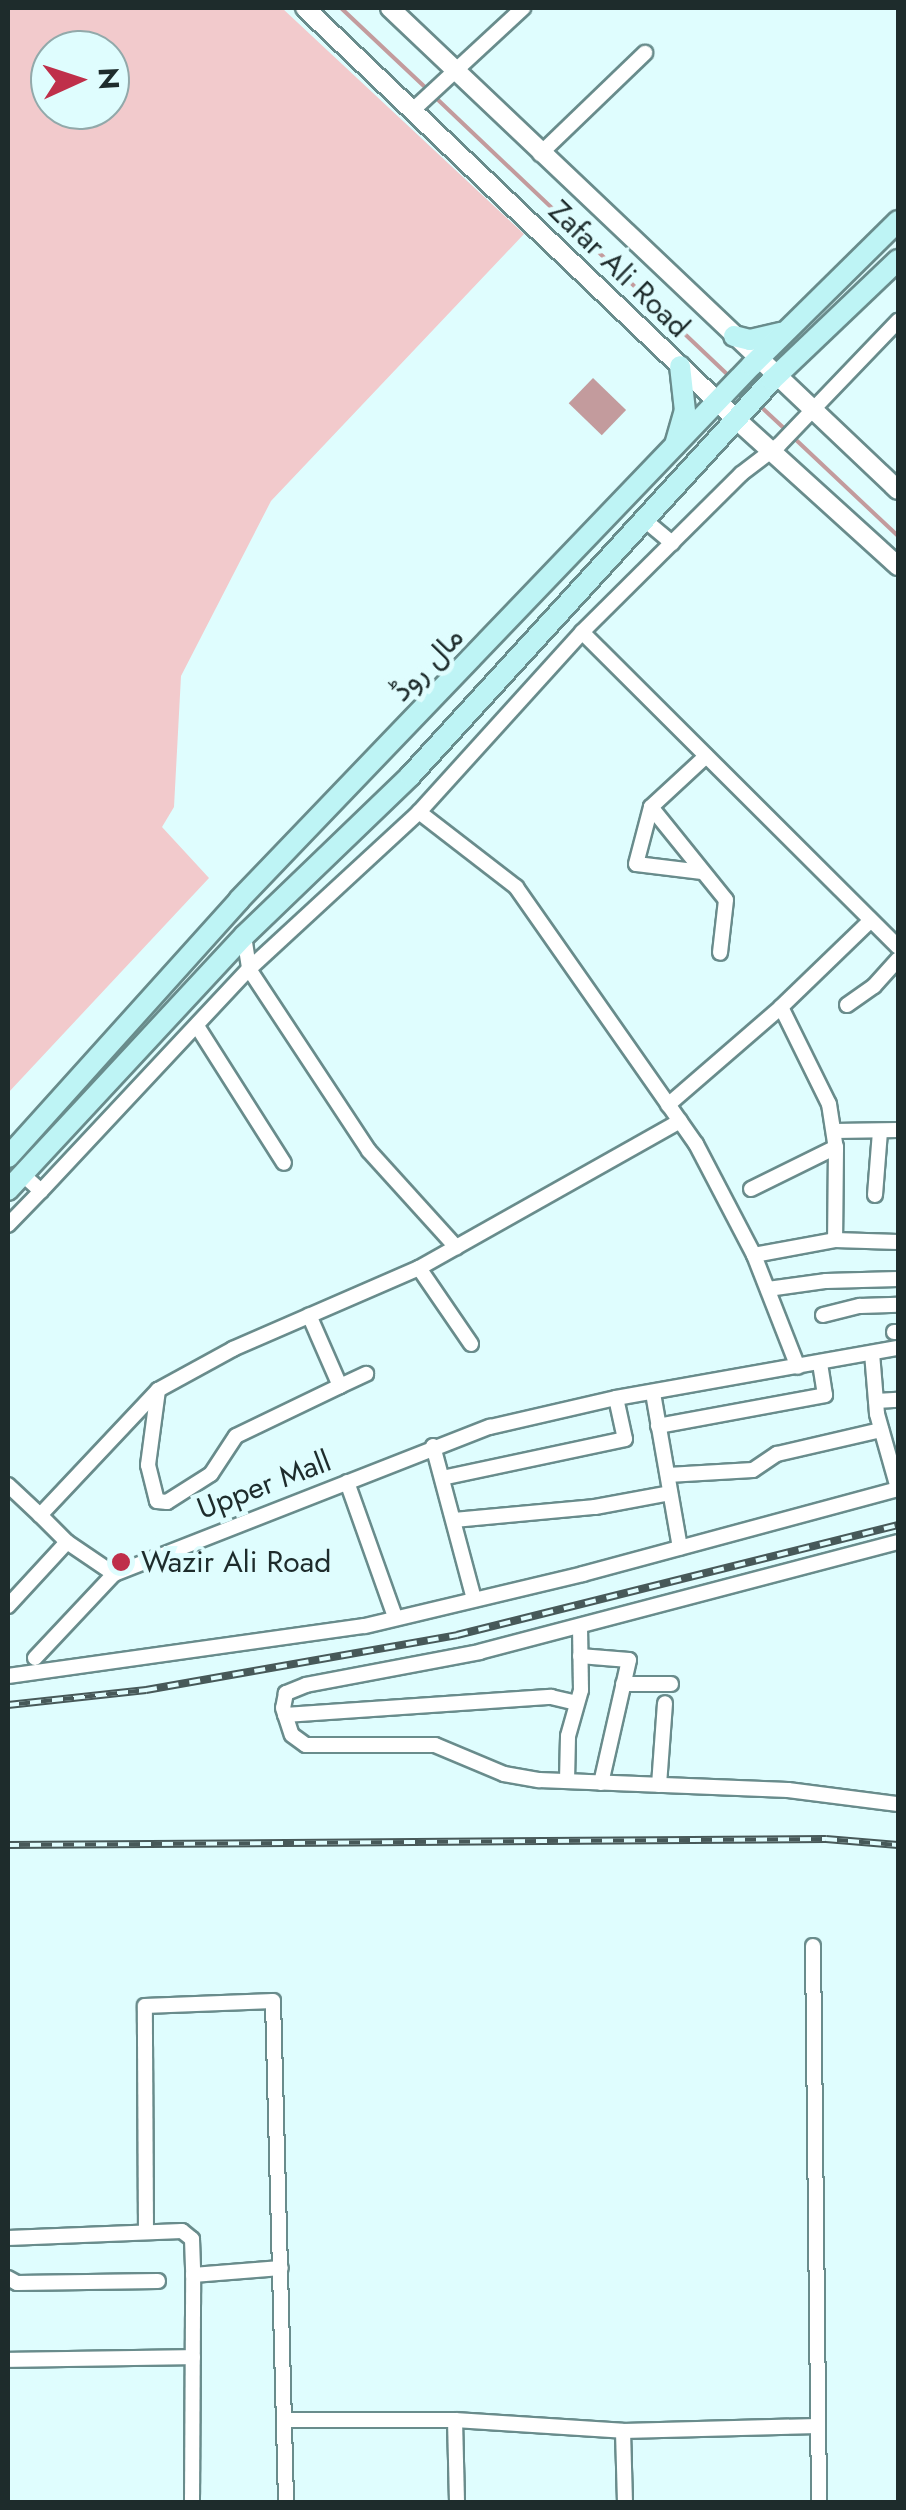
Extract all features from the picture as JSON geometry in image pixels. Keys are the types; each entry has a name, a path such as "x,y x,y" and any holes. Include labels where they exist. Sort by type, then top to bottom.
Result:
{"main road":[{"name":"مال روڈ","path":"8,1157 239,900 755,362 898,221"},
{"name":"مال روڈ","path":"8,1190 244,936 410,776 775,378 898,260"},
{"path":"873,286 898,275"},
{"path":"734,336 763,339 786,332"},
{"path":"674,446 685,411 680,366"}],"street":[{"name":"Zafar Ali Road","path":"305,8 419,105 680,366 742,415 898,566"},
{"name":"Zafar Ali Road","path":"390,8 451,77 540,154 734,336 755,362 898,490"},
{"path":"419,105 523,8"},
{"path":"540,154 645,53"},
{"path":"8,1225 249,969 419,812 582,632 896,330"},
{"path":"646,522 672,543"},
{"path":"582,632 898,947"},
{"path":"702,872 636,864 651,807 706,756"},
{"path":"651,807 726,900 720,953"},
{"path":"419,812 516,887 680,1121 754,1255 798,1367"},
{"path":"668,1106 781,1007 870,921"},
{"path":"244,936 249,969 369,1151 456,1247"},
{"path":"847,1005 874,986 898,959"},
{"path":"219,962 249,969"},
{"path":"781,1007 828,1104 836,1148 835,1240"},
{"path":"197,1026 284,1164"},
{"path":"40,1515 158,1390 309,1315 419,1268 680,1121"},
{"path":"834,1131 898,1130"},
{"path":"875,1194 880,1132"},
{"path":"751,1189 836,1148"},
{"path":"22,1174 40,1191"},
{"path":"754,1255 835,1240 898,1242"},
{"path":"419,1268 472,1344"},
{"path":"768,1290 826,1280 898,1279"},
{"path":"823,1315 860,1306 898,1305"},
{"path":"309,1315 340,1386"},
{"name":"Upper Mall","path":"114,1574 490,1426 616,1398 898,1348"},
{"path":"8,1676 366,1626 898,1489 881,1430 872,1353"},
{"path":"658,1426 825,1395 820,1364"},
{"path":"158,1390 148,1465 154,1496 162,1502 211,1474 236,1436 366,1374"},
{"path":"653,1393 680,1548"},
{"path":"442,1478 625,1439 616,1398"},
{"path":"876,1401 898,1400"},
{"path":"668,1475 753,1470 777,1454 881,1430"},
{"path":"433,1446 474,1599"},
{"path":"347,1482 395,1617"},
{"path":"8,1484 67,1542 114,1574 35,1658"},
{"path":"454,1520 595,1507 670,1493"},
{"path":"8,1606 67,1542"},
{"path":"898,1542 480,1652 306,1684 286,1693 285,1715 292,1735 306,1745 435,1745 504,1774 567,1781 788,1790 898,1804"},
{"path":"567,1781 568,1736 581,1690 580,1627"},
{"path":"580,1656 629,1660 601,1782"},
{"path":"623,1684 671,1684"},
{"path":"285,1715 551,1697 576,1703"},
{"path":"660,1785 666,1703"},
{"path":"813,1946 819,2502"},
{"path":"146,2231 144,2006 272,2002 286,2502"},
{"path":"8,2238 146,2231 190,2234 192,2502"},
{"path":"193,2275 281,2268"},
{"path":"8,2278 17,2283 158,2280"},
{"path":"8,2360 193,2356"},
{"path":"285,2420 455,2420 623,2431 818,2426"},
{"path":"455,2420 457,2502"},
{"path":"623,2431 624,2502"}],"shaded area":[{"path":"8,8 282,8 524,234 271,501 181,676 174,807 162,827 209,878 8,1093"},
{"path":"593,378 626,410 602,435 569,403"}],"waterway":[{"path":"341,8 428,90"},
{"path":"435,97 729,376"},
{"path":"757,403 787,431"},
{"path":"794,438 898,536"}],"railway":[{"path":"8,1705 146,1690 457,1635 898,1525"},
{"path":"8,1845 826,1839 898,1845"}],"place":[{"name":"Wazir Ali Road","path":"121,1562"}]}
